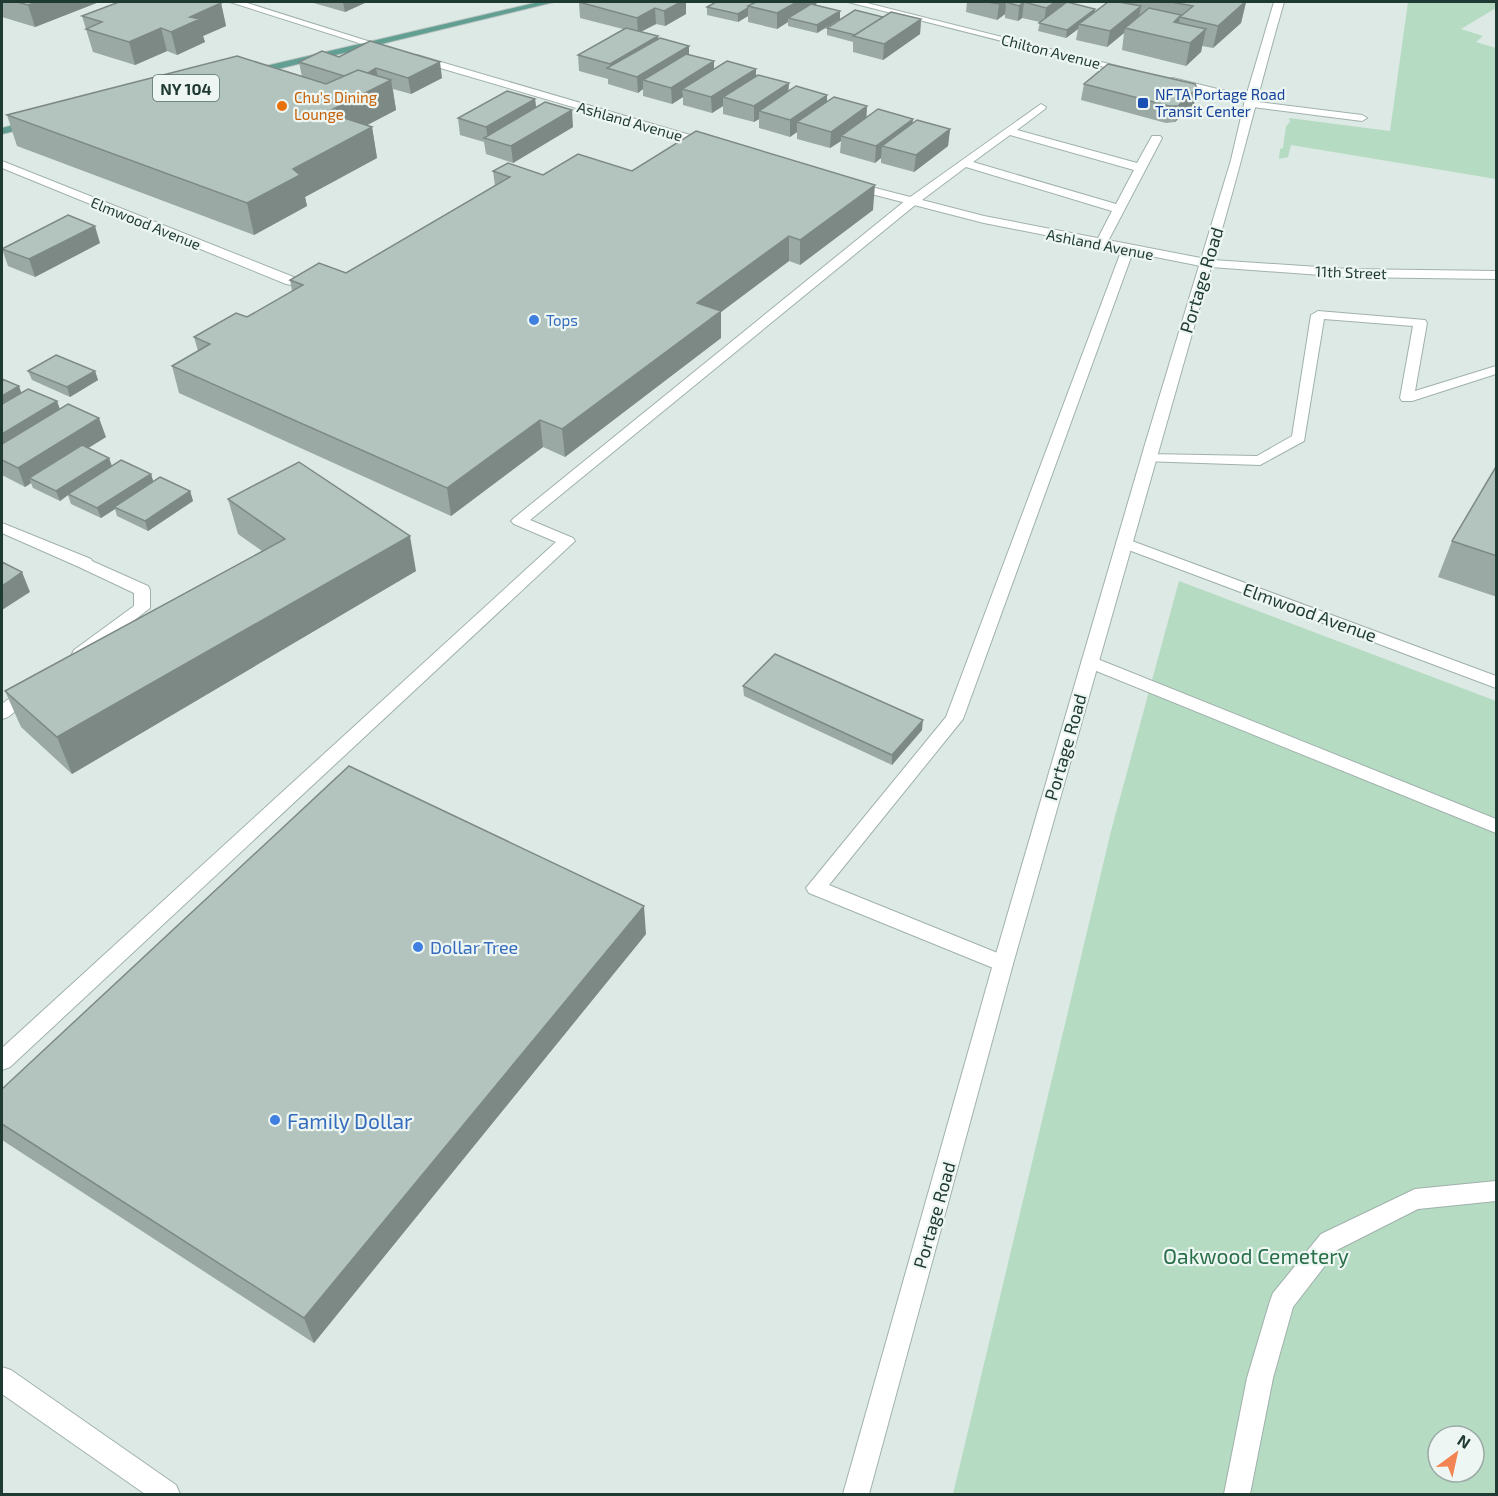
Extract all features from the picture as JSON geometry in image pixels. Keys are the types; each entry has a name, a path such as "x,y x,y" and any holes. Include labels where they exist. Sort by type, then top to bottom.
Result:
{"main road":[{"name":"NY 104","path":"232,77 549,2"},
{"path":"2,131 48,120"}],"street":[{"name":"Ashland Avenue","path":"235,2 727,149"},
{"name":"Chilton Avenue","path":"853,2 871,3 1140,73"},
{"name":"Portage Road","path":"856,1494 1003,964 1148,458 1237,160 1250,102 1279,2"},
{"path":"1163,78 1250,102 1362,118"},
{"path":"2,1060 567,541 519,521 910,203 1041,107"},
{"path":"1008,131 1141,168"},
{"path":"1101,244 1156,138"},
{"name":"Elmwood Avenue","path":"2,164 291,281"},
{"path":"964,164 1120,209"},
{"name":"Ashland Avenue","path":"842,183 910,203 1101,244 1206,263"},
{"path":"1003,964 816,888 954,719 1128,249"},
{"name":"11th Street","path":"1206,263 1348,273 1495,277"},
{"path":"1148,458 1260,461 1299,438 1318,315 1420,323 1407,398 1497,369"},
{"path":"2,528 142,590 142,608 67,664"},
{"name":"Elmwood Avenue","path":"1124,543 1497,682"},
{"path":"1090,662 1497,826"},
{"path":"2,712 48,678"},
{"path":"1237,1494 1260,1378 1282,1301 1329,1242 1414,1199 1497,1191"},
{"path":"2,1379 167,1494"}],"green space":[{"path":"1408,2 1496,2 1496,8 1461,29 1483,36 1476,42 1496,48 1496,179 1291,145 1288,157 1279,159 1286,126 1290,122 1289,118 1390,131"},
{"name":"Oakwood Cemetery","path":"1179,581 1496,701 1496,1494 953,1494 1111,831"}],"building":[{"path":"17,2 37,2 28,5"},
{"path":"119,2 221,3 190,17 200,19 171,32 161,28 129,42 86,29 102,22 82,16"},
{"path":"579,2 681,2 664,11 655,8 637,18"},
{"path":"716,2 756,2 738,14 707,7"},
{"path":"756,2 797,2 777,13 748,6"},
{"path":"1006,2 1024,2 1019,6"},
{"path":"1024,2 1055,2 1046,8"},
{"path":"1067,2 1095,9 1067,30 1039,23"},
{"path":"1108,2 1141,6 1110,31 1079,24"},
{"path":"1171,2 1245,2 1218,26 1180,17 1193,6"},
{"path":"811,4 840,11 817,25 788,18"},
{"path":"1149,8 1181,15 1174,22 1206,29 1190,43 1125,28"},
{"path":"855,10 883,17 855,35 827,28"},
{"path":"891,12 921,19 884,44 853,36"},
{"path":"626,28 658,36 610,64 578,55"},
{"path":"660,38 689,46 637,77 607,68"},
{"path":"370,41 440,62 408,78 376,68 368,73 358,70 344,76 299,62 322,51 339,57"},
{"path":"686,54 714,61 671,88 643,80"},
{"path":"237,56 326,84 358,70 391,80 329,111 372,127 293,169 300,175 247,203 7,115"},
{"path":"727,61 756,69 711,97 682,89"},
{"path":"1108,64 1195,84 1197,88 1178,106 1169,106 1084,84"},
{"path":"758,75 789,83 754,106 723,97"},
{"path":"796,86 827,95 790,120 759,111"},
{"path":"507,91 535,99 486,127 458,118"},
{"path":"834,97 867,106 831,132 797,122"},
{"path":"545,102 572,110 511,146 484,138"},
{"path":"878,109 913,119 876,146 841,136"},
{"path":"917,120 950,129 916,155 882,146"},
{"path":"696,131 875,185 800,240 789,236 697,303 721,311 562,429 540,420 447,488 172,366 210,344 194,337 236,313 247,317 303,285 290,280 319,263 346,273 510,177 493,171 508,163 543,175 578,154 632,171"},
{"path":"68,215 95,226 29,259 2,249"},
{"path":"56,355 95,371 67,387 28,371"},
{"path":"2,379 19,386 2,396"},
{"path":"28,389 57,401 2,434 2,404"},
{"path":"68,404 99,418 18,468 2,460 2,444"},
{"path":"82,445 109,458 56,491 29,478"},
{"path":"121,460 151,474 97,508 68,494"},
{"path":"299,462 410,536 57,737 5,691 285,539 228,499"},
{"path":"1497,465 1497,556 1452,541"},
{"path":"160,477 190,491 145,521 114,507"},
{"path":"2,562 22,572 2,586"},
{"path":"775,654 923,720 892,755 743,686"},
{"path":"349,766 644,906 304,1318 2,1124 2,1089"}],"place":[{"name":"NFTA Portage Road Transit Center","path":"1143,103"},
{"name":"Chu's Dining Lounge","path":"282,106"},
{"name":"Tops","path":"534,320"},
{"name":"Dollar Tree","path":"418,947"},
{"name":"Family Dollar","path":"275,1120"}]}
